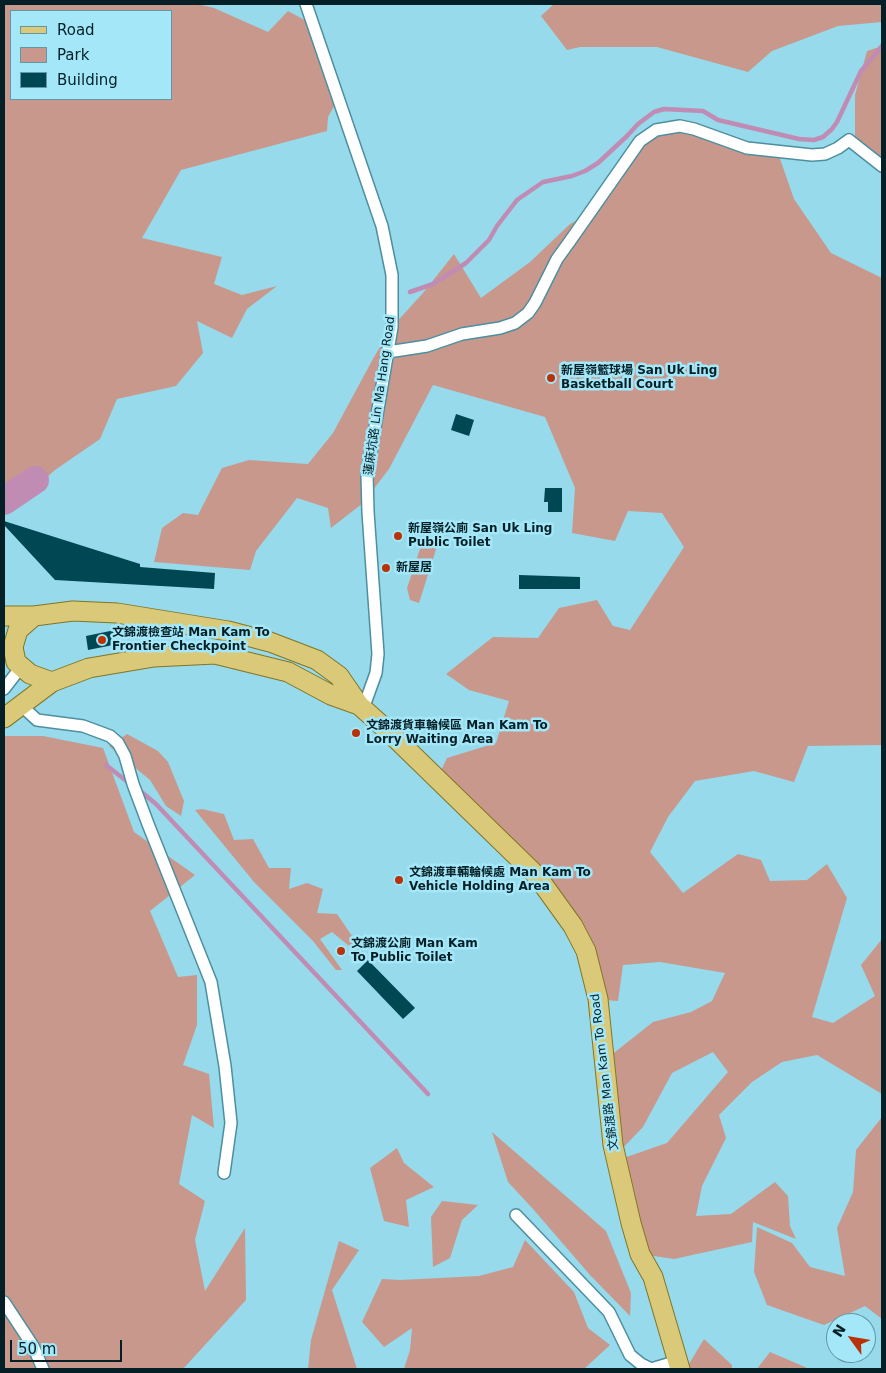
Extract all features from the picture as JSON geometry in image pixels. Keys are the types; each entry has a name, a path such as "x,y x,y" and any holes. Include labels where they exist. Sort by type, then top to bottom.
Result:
{"main road":[{"name":"文錦渡路 Man Kam To Road","path":"4,616 34,616 73,611 117,613 237,633 270,642 317,660 338,676 361,707 537,876 573,926 586,951 598,999 613,1145 640,1254 653,1277 679,1365"},
{"path":"34,616 18,630 13,647 16,662 30,674 52,682"},
{"name":"文錦渡路 Man Kam To Road","path":"4,718 52,682 89,668 154,657 215,654 288,672 330,695 361,707"}],"street":[{"name":"蓮麻坑路 Lin Ma Hang Road","path":"306,4 382,226 392,275 392,327 367,474 378,654 376,673 361,707"},
{"path":"388,352 427,346 462,334 500,328 515,323 528,313 536,303 557,259 640,141 656,130 680,126 694,129 747,148 812,155 825,154 849,140 882,166"},
{"path":"4,689 21,667"},
{"path":"27,700 25,710 37,720 83,726 110,736 118,743 125,756 148,824 211,982 225,1066 231,1123 224,1173"},
{"path":"516,1215 609,1312 630,1354 641,1364 651,1369 679,1365"},
{"path":"4,1302 33,1346 43,1369"}],"green space":[{"path":"4,4 197,4 214,8 268,32 288,11 308,22 339,97 328,117 327,131 181,170 142,238 222,257 214,284 242,295 277,286 247,309 232,338 197,321 203,353 176,386 117,399 100,439 55,470 4,516"},
{"path":"554,4 882,4 882,22 838,26 772,51 748,72 657,47 580,47 567,50 541,16"},
{"path":"882,46 882,157 855,145 855,95 867,51"},
{"path":"689,123 778,153 794,199 831,253 882,278 882,745 808,746 794,782 754,771 695,781 668,817 650,852 683,893 738,854 761,860 770,881 807,880 827,864 847,898 812,1017 833,1023 875,996 861,965 882,939 882,1094 817,1055 782,1062 752,1082 719,1115 726,1138 702,1186 696,1216 731,1214 775,1182 788,1196 790,1226 796,1239 753,1222 752,1242 674,1259 640,1254 612,1162 667,1143 728,1072 713,1052 672,1073 643,1127 619,1152 610,1056 653,1022 691,1012 712,1001 725,973 660,962 623,965 618,1001 604,1000 580,922 439,775 447,758 496,743 509,701 469,690 446,674 493,637 538,638 559,608 597,600 613,626 630,630 684,547 662,513 628,511 615,541 572,533 575,488 545,417 433,385 389,469 363,503 331,528 328,508 297,498 256,551 250,570 154,562 162,528 183,513 198,515 222,468 249,460 308,464 333,433 392,327 423,293 454,254 481,298 530,262 570,224 583,217 632,149 666,126 681,124 684,133"},
{"path":"428,536 439,540 419,603 410,600 407,588 422,543"},
{"path":"127,734 158,751 168,762 184,801 181,816 166,806 150,780 109,746"},
{"path":"4,736 43,736 103,748 134,832 195,875 150,911 178,977 197,975 197,1025 183,1065 209,1074 214,1128 192,1115 179,1184 205,1201 195,1240 205,1291 245,1228 246,1300 183,1369 4,1369"},
{"path":"202,809 224,814 234,840 253,839 269,868 291,868 289,889 307,883 323,889 317,913 337,914 363,952 354,950 332,932 320,939 342,970 336,970 313,941 254,882 195,810"},
{"path":"882,1117 882,1319 865,1306 850,1313 826,1313 826,1324 824,1325 767,1305 754,1272 757,1227 792,1243 810,1267 845,1276 837,1228 853,1192 856,1150"},
{"path":"492,1132 606,1231 631,1293 630,1316 590,1275 508,1182"},
{"path":"397,1148 404,1163 434,1187 406,1200 409,1227 384,1221 370,1168"},
{"path":"442,1201 478,1205 462,1220 450,1258 433,1267 431,1217"},
{"path":"525,1240 574,1292 588,1328 610,1345 584,1369 404,1369 410,1350 412,1328 384,1347 362,1322 382,1279 400,1280 479,1276 513,1267"},
{"path":"339,1241 359,1250 332,1290 357,1369 308,1369 311,1340"},
{"path":"704,1339 732,1365 732,1369 686,1369"},
{"path":"770,1352 805,1367 809,1369 757,1369"}],"building":[{"path":"456,414 474,420 469,436 451,430"},
{"path":"545,488 562,488 562,512 548,512 548,502 544,502"},
{"path":"4,521 140,564 140,567 215,573 214,589 55,580 4,525"},
{"path":"519,575 580,577 580,589 519,589"},
{"name":"文錦渡檢查站 Man Kam To Frontier Checkpoint","path":"115,630 118,644 88,650 86,636"},
{"path":"368,960 415,1008 403,1019 357,971"}],"waterway":[{"path":"410,292 433,284 466,263 489,240 517,200 543,182 572,176 598,163 638,124 654,112 664,109 703,111 718,120 799,139 814,140 823,137 837,122 861,71 882,46"},
{"path":"4,501 35,480"},
{"path":"106,765 129,783"},
{"path":"138,789 156,804 428,1094"}],"place":[{"name":"新屋嶺籃球場 San Uk Ling Basketball Court","path":"551,378"},
{"name":"新屋嶺公廁 San Uk Ling Public Toilet","path":"398,536"},
{"name":"新屋居","path":"386,568"},
{"name":"文錦渡檢查站 Man Kam To Frontier Checkpoint","path":"102,640"},
{"name":"文錦渡貨車輪候區 Man Kam To Lorry Waiting Area","path":"356,733"},
{"name":"文錦渡車輛輪候處 Man Kam To Vehicle Holding Area","path":"399,880"},
{"name":"文錦渡公廁 Man Kam To Public Toilet","path":"341,951"}]}
